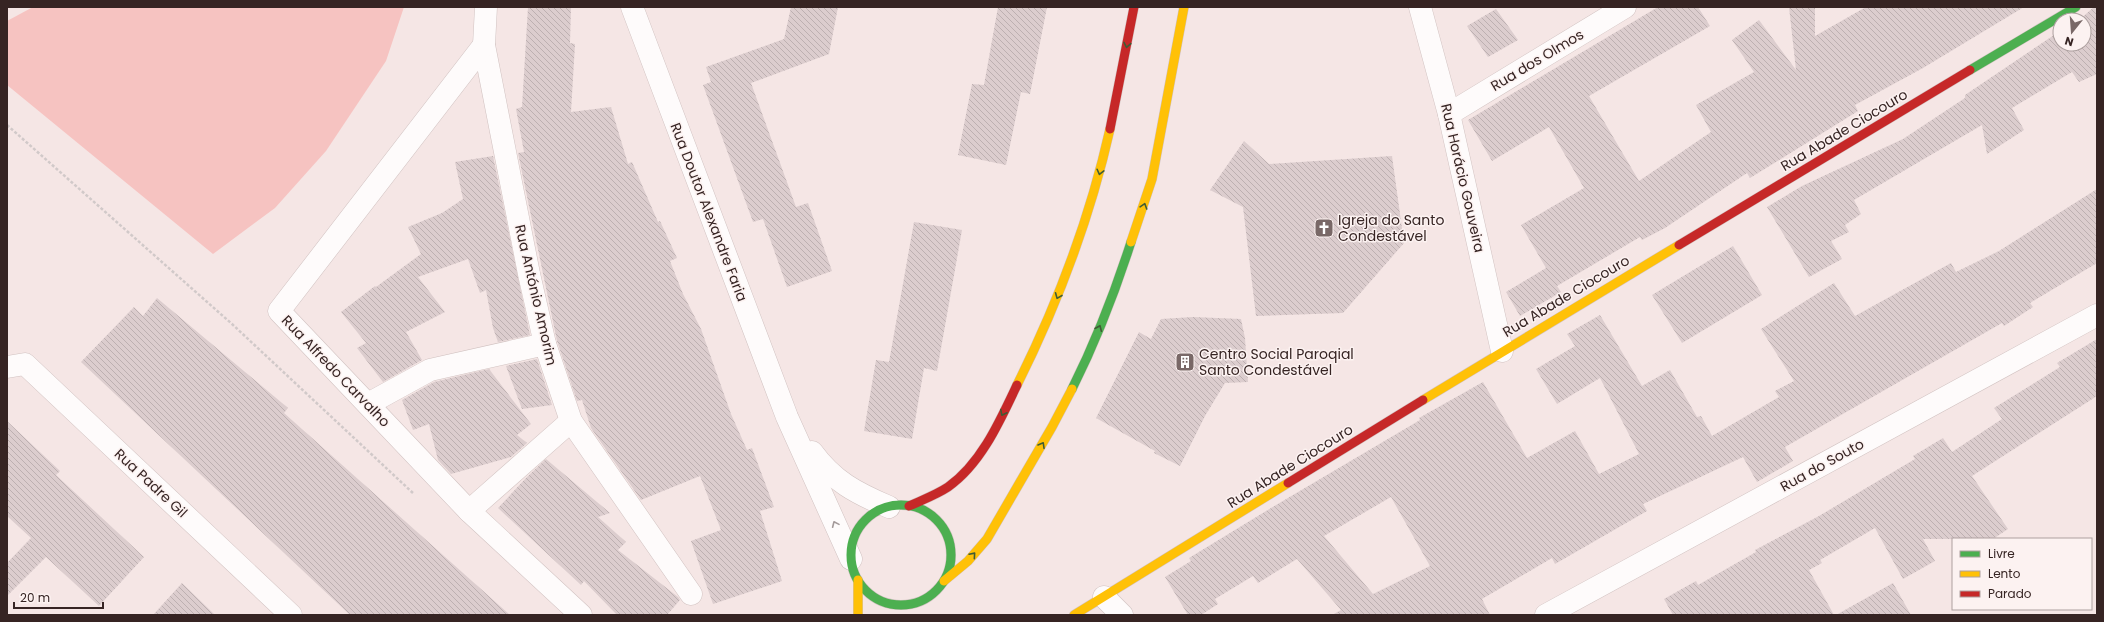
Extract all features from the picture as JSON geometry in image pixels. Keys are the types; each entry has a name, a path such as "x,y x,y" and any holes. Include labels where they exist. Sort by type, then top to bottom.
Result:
{"street":[{"name":"Rua António Amorim","path":"486,7 484,45 529,274 545,344 571,421 692,594"},
{"name":"Rua Doutor Alexandre Faria","path":"632,7 787,417"},
{"path":"851,559 852,546 857,532 865,521 876,512 899,506 950,485 963,474 997,424 1039,341 1072,260 1097,182 1108,138 1134,7"},
{"path":"927,608 931,596 944,581 968,561 986,539 1052,428 1090,350 1114,294 1152,179 1184,7"},
{"name":"Rua Horácio Gouveira","path":"1420,7 1448,114 1502,351"},
{"name":"Rua dos Olmos","path":"1448,114 1625,7"},
{"name":"Rua Abade Ciocouro","path":"1074,615 1502,351 2076,7"},
{"name":"Rua Alfredo Carvalho","path":"484,45 279,311 469,511 581,615"},
{"name":"Rua do Souto","path":"1546,615 2097,315"},
{"path":"368,404 430,370 545,344"},
{"name":"Rua Padre Gil","path":"7,367 25,364 291,615"},
{"path":"787,417 829,474 864,496 899,506 924,511 937,520 946,534 951,555 950,566 944,581"},
{"path":"787,417 851,559 858,580 858,615"},
{"path":"469,511 571,421"},
{"path":"858,580 869,593 883,602 894,604 916,603 931,596"},
{"path":"1104,597 1122,615"}],"path":[{"path":"7,125 226,319 416,496"}],"shaded area":[{"path":"33,7 404,7 386,61 326,151 275,208 213,254 7,85 7,21"}],"building":[{"path":"528,7 571,7 570,43 575,44 571,112 611,107 628,164 632,162 658,222 660,221 677,258 670,261 683,294 701,329 731,414 747,450 752,448 774,507 760,511 782,581 713,604 691,541 721,530 700,476 641,500 591,428 582,400 577,401 557,341 518,153 524,152 516,109 522,107"},
{"path":"791,7 838,7 829,54 751,83 796,207 808,203 832,271 787,287 763,219 753,222 703,85 711,82 706,67 784,39"},
{"path":"998,7 1047,7 1030,94 1021,92 1006,165 958,155 972,84 984,85"},
{"path":"1658,7 1698,7 1710,26 1589,96 1639,181 1711,132 1696,105 1754,72 1732,40 1759,20 1796,70 1789,7 1815,7 1815,36 1866,7 2024,7 1923,68 1855,105 1858,111 1750,178 1747,173 1665,228 1642,240 1640,237 1557,286 1561,292 1520,316 1506,292 1546,268 1521,225 1584,188 1549,127 1492,161 1468,120"},
{"path":"2094,7 2097,7 2097,74 2079,82 2072,72 2012,108 2024,130 1987,154 1982,125 1854,200 1861,214 1845,225 1849,232 1831,241 1842,259 1809,277 1767,207 1802,186 1903,139 1965,98 1965,95 2052,36 2052,52 2092,52 2092,12 2088,12"},
{"path":"1496,9 1518,40 1488,57 1467,26"},
{"name":"Igreja do Santo Condestável","path":"1244,141 1269,164 1392,156 1404,243 1343,313 1256,316 1243,207 1210,190"},
{"path":"493,156 530,335 498,342 493,328 486,290 480,293 468,259 418,277 445,312 406,332 422,360 383,382 357,348 366,343 341,312 421,254 408,227 442,213 463,199 455,162"},
{"path":"2097,189 2097,263 2030,303 2033,307 2004,326 2002,323 1785,447 1793,461 1757,482 1743,457 1643,504 1647,511 1555,564 1552,558 1482,599 1490,615 1332,615 1341,610 1297,559 1258,583 1253,576 1215,599 1218,604 1201,615 1188,615 1165,577 1191,561 1189,558 1420,420 1419,418 1483,382 1527,458 1575,431 1599,474 1639,454 1600,378 1557,404 1536,369 1575,346 1567,334 1600,315 1642,386 1670,370 1697,417 1701,416 1712,436 1779,397 1775,391 1794,381 1761,329 1834,283 1855,316 1951,263 1956,272 1999,251","holes":["1391,497 1430,566 1373,594 1324,536"]},
{"path":"914,222 962,230 937,371 924,368 912,439 864,431 876,360 889,362"},
{"path":"1733,246 1762,295 1682,343 1652,295"},
{"path":"157,298 288,408 284,413 510,615 350,615 81,362 134,307 143,316"},
{"path":"1193,317 1241,319 1245,338 1248,382 1225,383 1205,416 1180,466 1154,453 1155,451 1096,418 1139,332 1151,339 1161,319"},
{"path":"2097,339 2097,396 1972,476 2008,529 1994,538 1923,539 1935,561 1903,579 1875,528 1820,560 1822,563 1809,570 1834,615 1673,615 1664,599 1696,581 1698,585 1756,552 1755,550 1819,516 1915,459 1913,456 1943,438 1952,452 2002,419 1994,408 2060,367 2057,363"},
{"path":"537,359 552,405 522,409 506,366"},
{"path":"489,369 531,424 517,435 527,443 511,457 451,474 438,460 429,424 413,430 402,400 434,382"},
{"path":"7,421 60,471 56,475 144,557 99,606 46,557 7,596 7,563 31,538 7,516"},
{"path":"546,459 610,513 598,517 626,542 618,550 678,597 680,600 667,615 617,615 584,581 581,585 498,508"},
{"path":"182,583 215,615 153,615"},
{"path":"1893,583 1911,615 1836,615"}],"traffic: fast":[{"path":"1970,70 2076,7"},
{"path":"1072,389 1104,316 1131,242"},
{"path":"901,505 920,509 936,520 947,536 951,555 947,574 936,590 920,601 901,605 882,601 866,590 855,574 851,555 855,536 866,520 882,509 901,505"}],"traffic: slow":[{"path":"1131,242 1152,179 1184,7"},
{"path":"1017,385 1046,323 1083,227 1110,129"},
{"path":"1423,400 1679,245"},
{"path":"944,581 968,561 987,539 1052,427 1072,389"},
{"path":"1074,615 1288,483"},
{"path":"858,580 858,615"}],"traffic: jam":[{"path":"1110,129 1134,7"},
{"path":"1679,245 1970,70"},
{"path":"909,506 948,487 970,466 988,441 1004,413 1017,385"},
{"path":"1288,483 1423,400"}],"place":[{"name":"Igreja do Santo Condestável","path":"1324,228"},
{"name":"Centro Social Paroqial Santo Condestável","path":"1185,362"}]}
